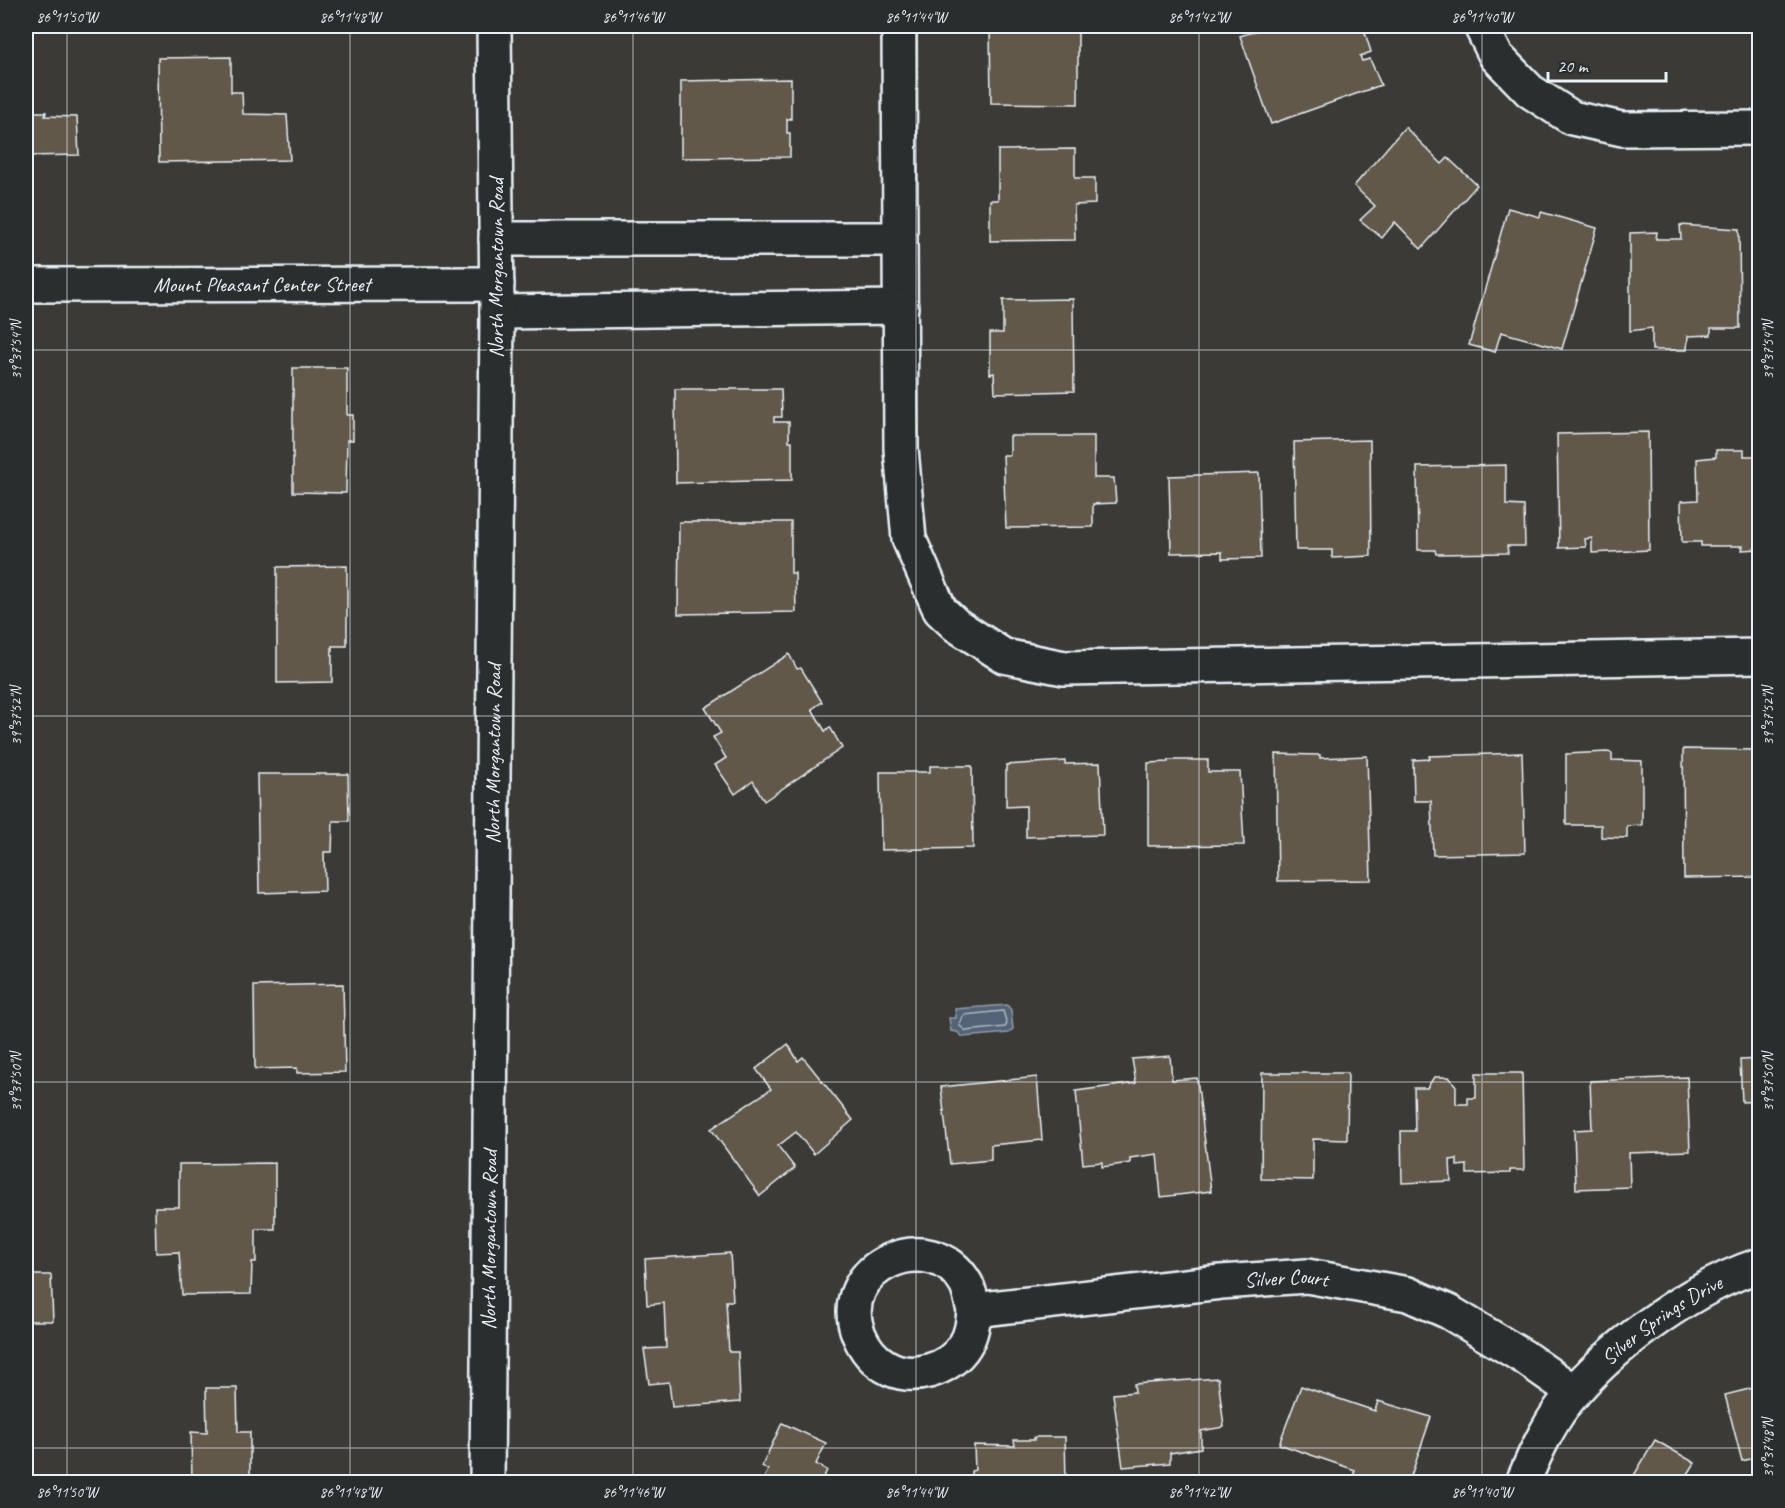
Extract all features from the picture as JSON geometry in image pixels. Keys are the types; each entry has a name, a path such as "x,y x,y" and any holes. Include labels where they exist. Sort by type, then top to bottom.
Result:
{"street":[{"name":"North Morgantown Road","path":"487,1482 497,298 494,26"},
{"path":"899,26 901,449 909,539 940,610 956,625 1004,656 1064,668 1760,656"},
{"path":"1481,26 1496,56 1530,91 1572,118 1622,129 1760,128"},
{"path":"496,239 900,239"},
{"name":"Mount Pleasant Center Street","path":"26,285 901,307"},
{"name":"Silver Springs Drive","path":"1523,1482 1539,1446 1574,1392 1617,1352 1668,1311 1743,1270 1760,1265"},
{"name":"Silver Court","path":"974,1310 1186,1286 1307,1276 1408,1294 1468,1323 1524,1357 1574,1392"}],"water":[{"path":"1007,1005 1011,1010 1013,1029 1009,1033 963,1037 951,1031 949,1018 956,1018 955,1009"}],"building":[{"path":"684,26 791,26 791,28 684,29"},
{"path":"990,26 1078,26 1078,104 991,103"},
{"path":"1271,26 1363,26 1371,52 1360,56 1362,61 1370,59 1381,85 1271,124 1240,36"},
{"path":"231,57 231,92 242,92 243,114 287,115 290,160 159,162 158,58"},
{"path":"791,79 791,119 787,119 787,133 790,133 790,157 681,158 681,81"},
{"path":"26,112 46,112 45,116 77,117 79,155 26,156"},
{"path":"1405,127 1442,164 1448,158 1477,185 1421,249 1395,222 1382,238 1360,220 1375,206 1354,186"},
{"path":"1075,149 1075,178 1095,178 1095,204 1074,205 1075,240 990,241 990,200 998,200 998,150"},
{"path":"1508,208 1540,217 1541,212 1597,228 1562,349 1501,332 1495,352 1469,345"},
{"path":"1680,225 1739,229 1740,328 1711,328 1711,335 1688,336 1687,350 1652,350 1652,328 1630,331 1630,233 1657,232 1656,239 1681,239"},
{"path":"1073,299 1074,391 995,393 994,373 990,374 990,333 1003,333 1003,300"},
{"path":"293,368 347,368 347,415 353,415 353,440 347,440 346,493 293,492"},
{"path":"675,389 781,389 782,417 774,417 774,422 789,422 789,441 792,441 792,480 676,483"},
{"path":"1648,432 1649,550 1592,553 1592,538 1585,539 1586,547 1559,548 1557,434"},
{"path":"1010,436 1094,436 1094,478 1114,478 1116,503 1093,504 1093,527 1006,528 1003,455 1010,455"},
{"path":"1370,440 1371,556 1332,558 1332,550 1296,550 1294,442"},
{"path":"1716,450 1744,450 1744,456 1760,456 1760,549 1742,550 1743,546 1701,546 1701,542 1682,542 1681,501 1698,500 1697,459 1716,457"},
{"path":"1506,465 1506,505 1524,506 1525,546 1507,546 1508,553 1436,554 1435,550 1418,550 1417,467"},
{"path":"1259,473 1261,558 1222,559 1222,552 1171,553 1169,476"},
{"path":"679,522 791,522 791,573 795,573 796,612 678,614"},
{"path":"347,566 347,646 332,646 332,682 277,683 277,567"},
{"path":"789,654 797,669 801,668 822,702 812,709 825,731 830,727 842,748 764,801 753,781 735,794 715,765 726,758 713,737 721,733 705,708"},
{"path":"1683,749 1760,750 1760,877 1684,878"},
{"path":"1522,753 1525,853 1433,855 1431,801 1414,801 1413,760 1430,759 1429,756"},
{"path":"1612,753 1612,760 1642,761 1642,825 1627,826 1627,838 1601,837 1601,825 1566,825 1566,754"},
{"path":"1276,754 1320,755 1320,758 1367,756 1371,880 1278,881"},
{"path":"1168,760 1208,760 1208,772 1240,772 1244,845 1148,846 1148,763 1168,762"},
{"path":"1065,761 1065,764 1100,763 1103,835 1026,837 1026,806 1006,807 1006,765"},
{"path":"930,766 972,766 973,848 881,850 880,772 930,772"},
{"path":"26,770 29,770 30,886 26,886"},
{"path":"257,774 348,774 349,821 333,821 332,852 324,852 325,891 259,893"},
{"path":"343,984 345,1072 297,1073 297,1068 255,1069 254,986"},
{"path":"788,1044 798,1061 803,1057 853,1120 814,1154 796,1132 778,1146 795,1168 760,1196 711,1129 771,1089 756,1069"},
{"path":"1170,1056 1172,1080 1197,1078 1211,1191 1161,1197 1157,1154 1130,1158 1130,1163 1102,1167 1102,1162 1083,1164 1076,1091 1136,1083 1132,1059"},
{"path":"1760,1059 1760,1101 1742,1102 1740,1060"},
{"path":"1262,1073 1348,1073 1347,1140 1313,1139 1313,1180 1261,1179"},
{"path":"1476,1073 1522,1073 1524,1170 1510,1170 1510,1173 1467,1174 1467,1165 1457,1166 1457,1159 1450,1160 1451,1181 1402,1183 1401,1131 1415,1131 1414,1088 1427,1088 1434,1077 1449,1077 1456,1086 1456,1104 1468,1104 1468,1098 1476,1098"},
{"path":"1037,1077 1042,1140 991,1145 991,1160 950,1164 941,1087"},
{"path":"1687,1077 1690,1151 1629,1153 1630,1187 1576,1189 1574,1130 1592,1129 1590,1081"},
{"path":"275,1163 275,1229 256,1229 256,1262 252,1262 251,1294 182,1295 179,1252 156,1253 155,1207 179,1207 179,1164"},
{"path":"730,1253 733,1301 726,1301 729,1352 738,1352 740,1402 672,1407 669,1382 649,1384 644,1349 666,1348 664,1303 647,1305 645,1259"},
{"path":"26,1275 51,1275 53,1321 26,1321"},
{"path":"1218,1378 1224,1427 1201,1431 1201,1448 1170,1453 1170,1463 1123,1467 1113,1394 1135,1392 1134,1384"},
{"path":"1301,1386 1375,1411 1378,1401 1431,1417 1409,1482 1351,1482 1355,1470 1279,1444"},
{"path":"1757,1387 1760,1456 1742,1461 1725,1395"},
{"path":"206,1388 237,1388 238,1432 250,1432 250,1482 192,1482 191,1432 207,1433"},
{"path":"782,1423 826,1443 816,1464 827,1470 824,1477 834,1482 762,1482 768,1470 762,1466"},
{"path":"1034,1437 1065,1437 1066,1482 947,1482 947,1479 971,1478 971,1471 975,1470 974,1445 1015,1446 1014,1440 1034,1440"},
{"path":"1655,1440 1695,1463 1683,1482 1630,1482"}]}
